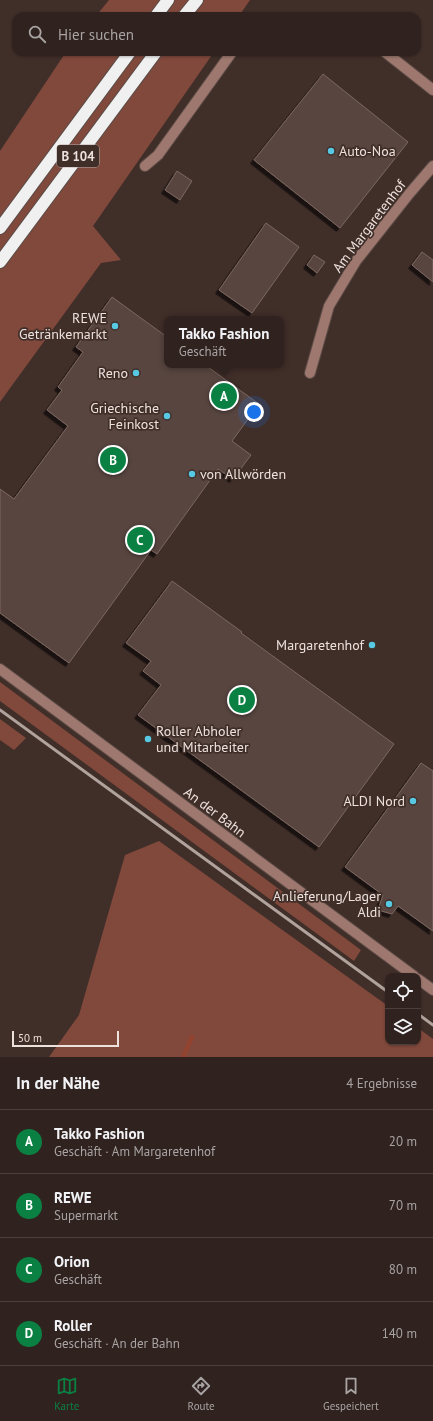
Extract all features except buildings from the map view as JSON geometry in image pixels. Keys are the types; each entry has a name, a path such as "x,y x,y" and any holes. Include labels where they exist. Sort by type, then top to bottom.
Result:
{"highway":[{"path":"159,12 168,0"},
{"path":"187,12 197,0"},
{"name":"B 104","path":"0,228 127,56"},
{"name":"B 104","path":"0,262 153,56"}],"street":[{"path":"145,166 158,155 229,56"},
{"path":"390,56 433,90"},
{"name":"Am Margaretenhof","path":"310,373 329,306 356,261 433,166"},
{"name":"An der Bahn","path":"0,669 410,973"},
{"path":"421,981 433,990"}],"shaded area":[{"path":"109,0 250,0 242,12 99,12"},
{"path":"63,56 211,56 93,226 121,260 101,263 0,402 0,151"},
{"path":"0,682 361,950 354,961 0,701"},
{"path":"0,719 26,738 14,750 0,740"},
{"path":"159,841 385,1004 385,1045 421,1045 421,1030 433,1039 433,1057 49,1057 79,1015 125,855"}],"waterway":[{"path":"183,1057 192,1037"}],"railway":[{"path":"0,710 385,990"},
{"path":"421,1016 433,1025"}],"place":[{"name":"Auto-Noa","path":"331,151"},
{"name":"REWE Getränkemarkt","path":"115,326"},
{"name":"Reno","path":"136,373"},
{"name":"Takko Fashion","path":"224,396"},
{"name":"Griechische Feinkost","path":"167,416"},
{"name":"REWE","path":"113,460"},
{"name":"von Allwörden","path":"192,474"},
{"name":"Orion","path":"140,540"},
{"name":"Margaretenhof","path":"372,645"},
{"name":"Roller","path":"242,700"},
{"name":"Roller Abholer und Mitarbeiter","path":"148,739"},
{"name":"ALDI Nord","path":"413,801"},
{"name":"Anlieferung/Lager Aldi","path":"389,904"}]}
